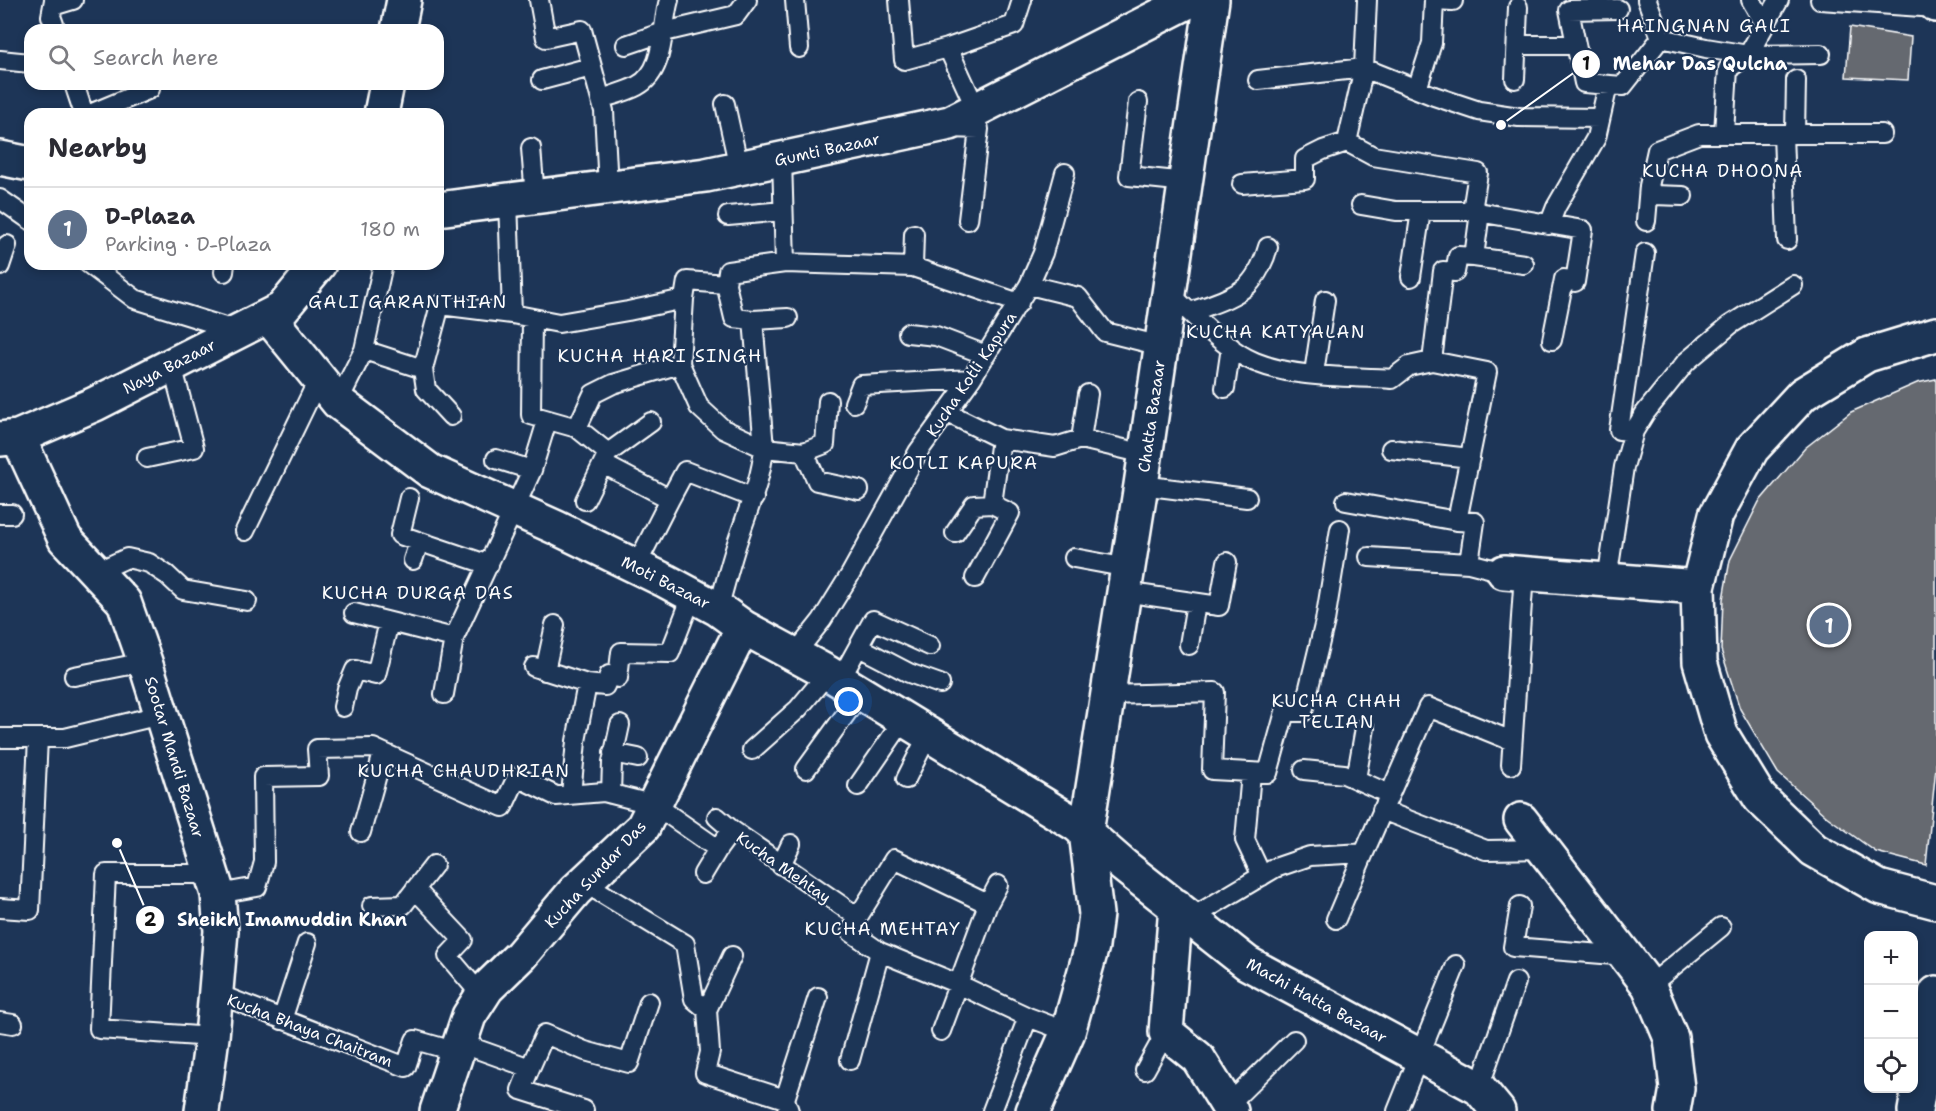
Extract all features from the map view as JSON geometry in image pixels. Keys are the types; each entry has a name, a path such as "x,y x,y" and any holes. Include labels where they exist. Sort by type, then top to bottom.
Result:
{"street":[{"path":"399,24 404,0"},
{"name":"Gumti Bazaar","path":"444,208 706,175 950,123 1188,0"},
{"name":"Chatta Bazaar","path":"1039,1109 1068,1032 1092,946 1096,914 1086,832 1161,346 1180,303 1186,182 1212,0"},
{"path":"1933,0 1936,7"},
{"path":"382,108 386,90"},
{"path":"0,158 24,163"},
{"name":"Naya Bazaar","path":"9,438 95,404 282,309 314,270"},
{"name":"Moti Bazaar","path":"268,315 328,390 430,471 636,566 718,610 916,726 1086,832"},
{"path":"1936,334 1867,355 1803,394 1752,449 1716,515 1698,587 1701,662 1718,724 1721,734 1760,798 1814,850 1879,887 1936,902"},
{"name":"Sootar Mandi Bazaar","path":"9,438 65,539 124,602 215,884 221,931 212,1037 202,1111"},
{"path":"1514,572 1698,587"},
{"name":"Kucha Sundar Das","path":"437,1111 470,1016 482,996 585,883 643,827 655,804 718,610"},
{"path":"1521,820 1649,986 1671,1038 1677,1088 1673,1111"},
{"name":"Machi Hatta Bazaar","path":"1086,832 1124,866 1247,963 1419,1056 1488,1100"},
{"path":"1183,912 1166,1032 1198,1058 1230,1108"},
{"path":"1915,1111 1936,993"}],"lane":[{"path":"54,24 51,16 54,3 72,0"},
{"path":"539,0 546,38 582,30 604,111 608,188"},
{"path":"601,99 638,86 649,76 657,61 669,0"},
{"path":"626,45 663,32 736,15 747,0"},
{"path":"795,0 799,48"},
{"path":"899,0 904,60 948,48 1014,25 1022,0"},
{"path":"1347,142 1364,68 1368,0"},
{"path":"1417,89 1432,43 1434,0 1453,1"},
{"path":"1647,0 1661,38"},
{"path":"1751,0 1765,24"},
{"path":"1724,133 1728,69 1748,55 1779,0"},
{"path":"1820,0 1936,7"},
{"path":"1515,79 1518,7"},
{"path":"1618,9 1569,10 1584,83 1623,86 1661,38"},
{"path":"1661,38 1748,55 1821,54"},
{"path":"1517,45 1576,45"},
{"path":"948,48 976,109"},
{"path":"0,60 24,62"},
{"path":"542,80 591,67"},
{"path":"1258,80 1364,68 1479,111 1519,117 1600,118"},
{"path":"1787,240 1789,134 1796,80"},
{"path":"1549,225 1556,207 1596,138 1608,85"},
{"path":"76,90 82,108"},
{"path":"104,108 148,90"},
{"path":"1138,102 1129,176 1186,182"},
{"path":"725,104 739,168"},
{"path":"927,127 979,129 968,220"},
{"path":"1646,221 1649,186 1657,150 1700,134 1882,134"},
{"path":"1242,184 1305,179 1305,159 1347,142 1373,156 1478,173 1474,257"},
{"path":"512,314 522,199 531,148"},
{"path":"782,159 785,263"},
{"name":"Kucha Kotli Kapura","path":"795,654 822,620 850,575 918,452 948,413 1019,303 1043,253 1065,173"},
{"path":"1649,186 1653,195 1683,196"},
{"path":"0,199 24,216"},
{"path":"1361,205 1396,211 1476,212 1583,230 1575,282 1564,279 1552,340"},
{"path":"728,216 783,211"},
{"path":"1412,277 1421,211"},
{"path":"913,267 914,234"},
{"path":"0,266 7,245"},
{"path":"1180,303 1231,295 1248,285 1266,256 1268,247"},
{"path":"1634,431 1619,430 1645,253"},
{"path":"1432,361 1443,271 1455,272 1458,256 1524,264"},
{"path":"788,318 753,320 734,318 726,284 728,271 785,263 913,267 1019,303"},
{"path":"97,270 135,299 238,331"},
{"path":"245,531 328,390 364,351 382,270"},
{"path":"726,284 687,281 680,364 699,407 723,429 764,448 804,452 825,444 828,400"},
{"path":"1029,285 1078,297 1105,332 1161,346"},
{"path":"1607,580 1624,467 1634,431 1645,413 1686,362 1730,325 1793,285"},
{"path":"451,416 426,389 423,369 440,305 512,314 559,323 684,299"},
{"path":"1314,373 1325,300"},
{"path":"1180,303 1231,347 1254,361 1288,371 1392,379 1409,366 1432,361 1487,372 1457,521"},
{"path":"532,318 531,415 577,428 605,458 670,499"},
{"path":"555,626 540,669 587,684 605,686 609,675 618,678 621,652 670,652 718,610 763,466 764,448 753,320"},
{"path":"908,333 936,336 986,355"},
{"path":"1225,388 1231,347"},
{"path":"364,351 423,369"},
{"path":"577,428 593,394 614,384 680,364"},
{"path":"147,458 194,448 172,365"},
{"path":"855,403 861,385 971,379"},
{"path":"1081,439 1088,394"},
{"path":"948,413 1000,438 1055,447 1081,439 1143,469 1247,498"},
{"path":"444,694 454,638 515,510 532,470 547,421"},
{"path":"585,500 605,458 651,422"},
{"path":"992,504 1000,438"},
{"path":"1391,449 1470,458"},
{"path":"804,452 817,481 859,490"},
{"path":"496,459 532,470"},
{"path":"636,566 685,471 754,498"},
{"path":"409,498 400,535 489,565"},
{"path":"1346,501 1457,521 1475,522 1469,563"},
{"path":"955,533 974,505 992,504 1010,513 975,578"},
{"path":"1108,695 1215,692 1212,770 1268,773 1286,712 1303,712 1325,621 1340,529"},
{"path":"413,560 419,542"},
{"path":"1369,557 1469,563 1514,572 1510,765"},
{"path":"96,572 127,558 149,563 183,590 247,601"},
{"path":"1074,558 1126,580 1196,603 1219,606 1227,561"},
{"path":"1190,645 1196,603"},
{"path":"354,613 454,638"},
{"path":"807,769 843,682 873,620 930,646"},
{"path":"344,707 347,689 355,670 376,675 389,622"},
{"path":"859,646 909,673 940,684"},
{"path":"74,676 145,662"},
{"path":"752,750 798,709 843,682"},
{"path":"571,795 576,741 587,684"},
{"path":"1336,919 1428,707 1512,741"},
{"path":"0,738 65,738 160,715"},
{"path":"611,794 614,753 620,725"},
{"path":"906,779 916,726"},
{"path":"858,786 916,726"},
{"path":"1356,779 1365,728"},
{"path":"0,908 30,910 38,738"},
{"path":"212,1037 99,1029 106,874 257,887 264,862 264,777 319,776 317,749 373,748 504,807 517,777 556,796 604,792 655,804"},
{"path":"360,832 383,753"},
{"path":"614,753 638,758"},
{"path":"1304,770 1344,774 1356,779 1386,802 1486,850 1544,849"},
{"path":"1251,772 1245,840 1262,876"},
{"name":"Kucha Mehtay","path":"655,804 718,849 732,830 858,917"},
{"path":"717,817 732,830"},
{"path":"781,865 791,844"},
{"path":"703,874 718,849"},
{"path":"1183,912 1275,868 1310,856 1364,853"},
{"path":"988,904 894,859 851,932 880,952 958,984 1028,1017 1068,1032"},
{"path":"372,906 403,905 434,865"},
{"path":"585,883 685,944 694,999 707,1010"},
{"path":"941,1031 988,904 999,885"},
{"path":"415,889 463,940 448,956 482,996"},
{"path":"1520,906 1513,947 1627,956"},
{"path":"1649,986 1721,927"},
{"path":"282,1020 307,943"},
{"path":"850,1060 880,952"},
{"path":"732,956 707,1010 710,1052 705,1073 787,1105 818,997"},
{"path":"1397,1111 1456,966"},
{"path":"1488,1100 1516,982"},
{"name":"Kucha Bhaya Chaitram","path":"215,993 406,1067 415,1040 458,1047"},
{"path":"584,1110 521,1090 545,1034 585,1050 629,1063 649,1002"},
{"path":"992,1111 1028,1017"},
{"path":"1145,1070 1166,1032"},
{"path":"1230,1108 1294,1040"},
{"path":"458,1047 530,1068"}],"building":[{"path":"1850,27 1911,37 1908,80 1846,77"},
{"path":"1936,379 1936,767 1926,865 1876,852 1826,816 1778,773 1740,709 1721,650 1723,599 1730,560 1759,502 1805,448 1851,412 1917,383"}],"place":[{"name":"Mehar Das Qulcha","path":"1501,125"},
{"name":"D-Plaza","path":"1829,625"},
{"name":"Sheikh Imamuddin Khan","path":"117,843"}],"district":[{"name":"HAINGNAN GALI","path":"1704,26"},
{"name":"KUCHA DHOONA","path":"1723,171"},
{"name":"GALI GARANTHIAN","path":"408,302"},
{"name":"KUCHA KATYALAN","path":"1276,332"},
{"name":"KUCHA HARI SINGH","path":"660,356"},
{"name":"KOTLI KAPURA","path":"964,463"},
{"name":"KUCHA DURGA DAS","path":"418,593"},
{"name":"KUCHA CHAH TELIAN","path":"1337,711"},
{"name":"KUCHA CHAUDHRIAN","path":"464,771"},
{"name":"KUCHA MEHTAY","path":"883,929"}]}
